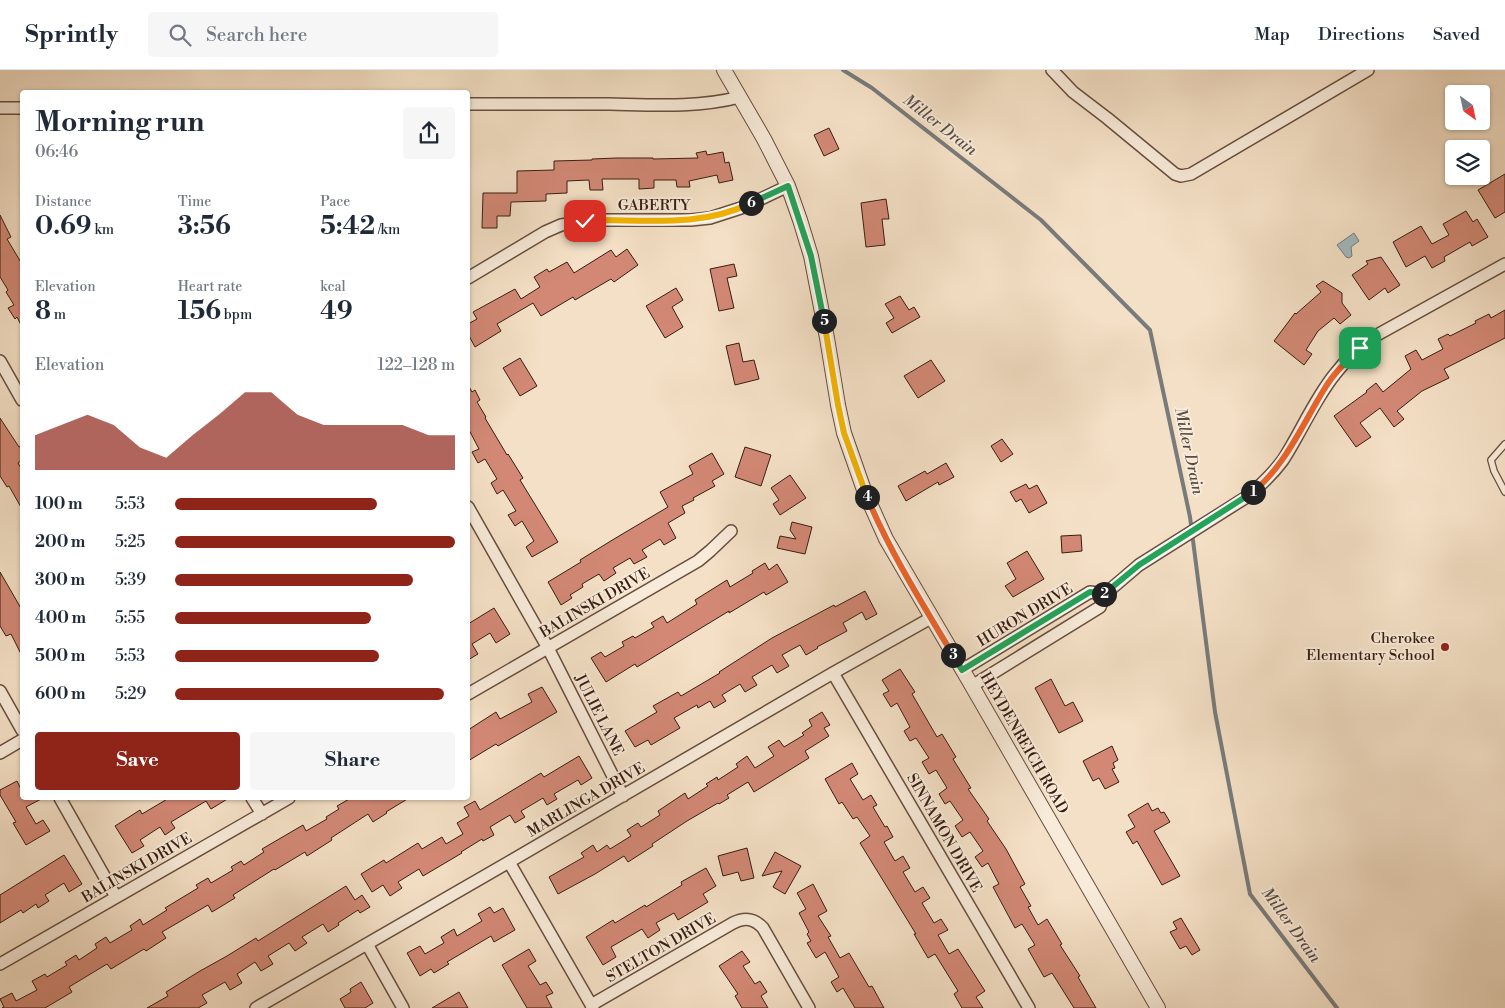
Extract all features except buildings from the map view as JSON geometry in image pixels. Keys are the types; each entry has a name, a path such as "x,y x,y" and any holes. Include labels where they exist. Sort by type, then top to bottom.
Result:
{"street":[{"name":"HEYDENREICH ROAD","path":"724,70 764,139 788,186 811,256 844,433 864,490 886,540 1158,1008"},
{"path":"1052,70 1073,92 1175,174 1181,176 1191,174 1368,70"},
{"path":"470,104 676,105 707,104 740,97"},
{"path":"0,108 20,108"},
{"name":"GABERTY","path":"470,277 545,232 561,225 596,220 691,220 710,218 744,207 788,186"},
{"path":"972,686 1100,607 1105,594 1139,565 1258,488 1282,460 1335,373 1360,348 1377,335 1505,264"},
{"path":"0,361 20,396"},
{"name":"JULIE LANE","path":"470,511 548,648 622,796"},
{"name":"BALINSKI DRIVE","path":"470,693 698,561 731,531"},
{"name":"HURON DRIVE","path":"962,670 1090,592 1105,594"},
{"path":"1052,616 1062,631"},
{"name":"MARLINGA DRIVE","path":"256,1008 931,618"},
{"name":"SINNAMON DRIVE","path":"833,673 1029,1008"},
{"path":"0,691 20,726"},
{"path":"0,753 20,741"},
{"path":"61,800 116,897"},
{"path":"253,800 262,814"},
{"name":"BALINSKI DRIVE","path":"0,964 286,800"},
{"path":"509,862 592,1007"},
{"name":"STELTON DRIVE","path":"592,1007 733,923 746,918 758,922 763,928 809,1008"},
{"path":"366,944 403,1008"}],"lane":[{"path":"1505,444 1492,460 1494,471 1505,492"}],"water":[{"path":"1354,233 1359,241 1351,247 1352,256 1349,258 1346,257 1337,245"}],"waterway":[{"name":"Miller Drain","path":"843,70 872,88 1041,220 1150,330 1190,517 1215,712 1250,894 1337,1008"}],"place":[{"name":"Cherokee Elementary School","path":"1445,647"}],"route":[{"path":"585,221 691,220 710,218 744,207 788,186 811,256 844,433 864,490 886,540 962,670 1090,592 1105,594 1139,565 1258,488 1282,460 1335,373 1360,348"}]}
